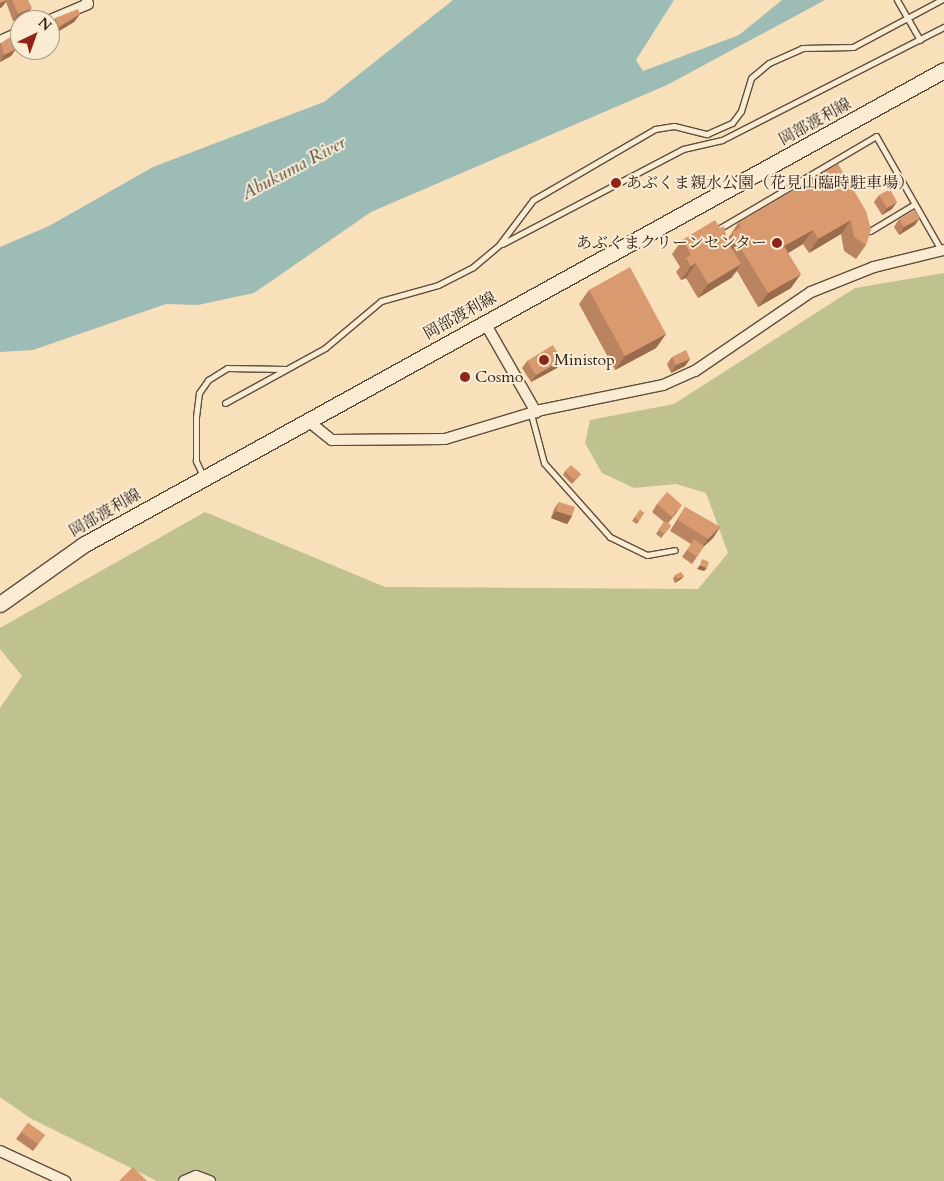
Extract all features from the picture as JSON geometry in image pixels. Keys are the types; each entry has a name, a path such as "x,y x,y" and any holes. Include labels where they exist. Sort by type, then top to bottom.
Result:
{"main road":[{"name":"岡部渡利線","path":"0,604 83,545 944,70"}],"street":[{"path":"60,16 88,4 87,0"},
{"path":"307,420 332,440 394,442 445,439 533,413 678,381 811,292 874,267 943,251"},
{"path":"485,322 533,413"},
{"path":"0,1151 65,1181"},
{"path":"184,1181 196,1176 210,1181"}],"lane":[{"path":"897,0 920,40"},
{"path":"499,245 533,200 655,128 674,126 708,134 732,123 741,111 751,78 769,63 802,48 853,47 941,0 944,3"},
{"path":"225,404 346,333 381,301 460,274 499,245 683,149 722,140 944,27"},
{"path":"720,238 715,230 876,136 943,251"},
{"path":"870,231 915,204"},
{"path":"204,478 196,460 196,417 199,393 208,380 227,368 287,369"},
{"path":"533,413 544,463 610,537 647,555 675,550"}],"green space":[{"path":"944,273 944,1181 157,1181 30,1118 0,1097 0,708 22,676 0,649 0,628 205,512 385,587 698,589 728,553 706,493 676,484 634,488 602,473 585,443 590,420 674,404 855,288"}],"water":[{"name":"Abukuma River","path":"453,0 674,0 636,60 643,71 739,35 782,0 825,0 667,85 371,212 254,293 198,305 166,304 33,350 0,352 0,247 49,226 153,167 324,102"}],"building":[{"path":"12,0 28,0 32,8 27,10 16,10"},
{"path":"78,9 80,14 60,26 60,16"},
{"path":"10,37 10,52 4,55 1,43"},
{"name":"あぶくまクリーンセンター","path":"838,164 866,211 871,230 866,245 854,237 851,220 818,239 813,230 784,246 801,274 768,293 737,242 730,246 741,264 708,284 696,263 691,266 686,258 691,255 682,240 715,220 720,228 724,226 727,240 734,236 732,233 741,227 738,223"},
{"path":"890,189 897,202 887,208 879,195"},
{"path":"915,210 920,218 904,227 899,219"},
{"path":"630,267 666,334 625,356 589,290"},
{"path":"553,345 562,360 536,375 527,361"},
{"path":"686,350 690,359 676,365 672,357"},
{"path":"571,465 581,474 574,480 565,471"},
{"path":"667,492 682,505 672,517 657,504"},
{"path":"559,502 575,507 572,516 556,511"},
{"path":"685,507 720,527 708,539 678,520"},
{"path":"640,510 644,513 639,521 635,517"},
{"path":"665,521 671,526 664,534 658,530"},
{"path":"694,539 704,546 697,557 687,550"},
{"path":"702,559 709,562 707,568 700,565"},
{"path":"681,572 684,576 678,579 675,575"},
{"path":"28,1123 45,1135 38,1144 21,1132"},
{"path":"133,1167 147,1181 119,1181"}],"place":[{"name":"あぶくま親水公園（花見山臨時駐車場）","path":"616,183"},
{"name":"あぶくまクリーンセンター","path":"777,243"},
{"name":"Ministop","path":"544,360"},
{"name":"Cosmo","path":"465,377"}]}
